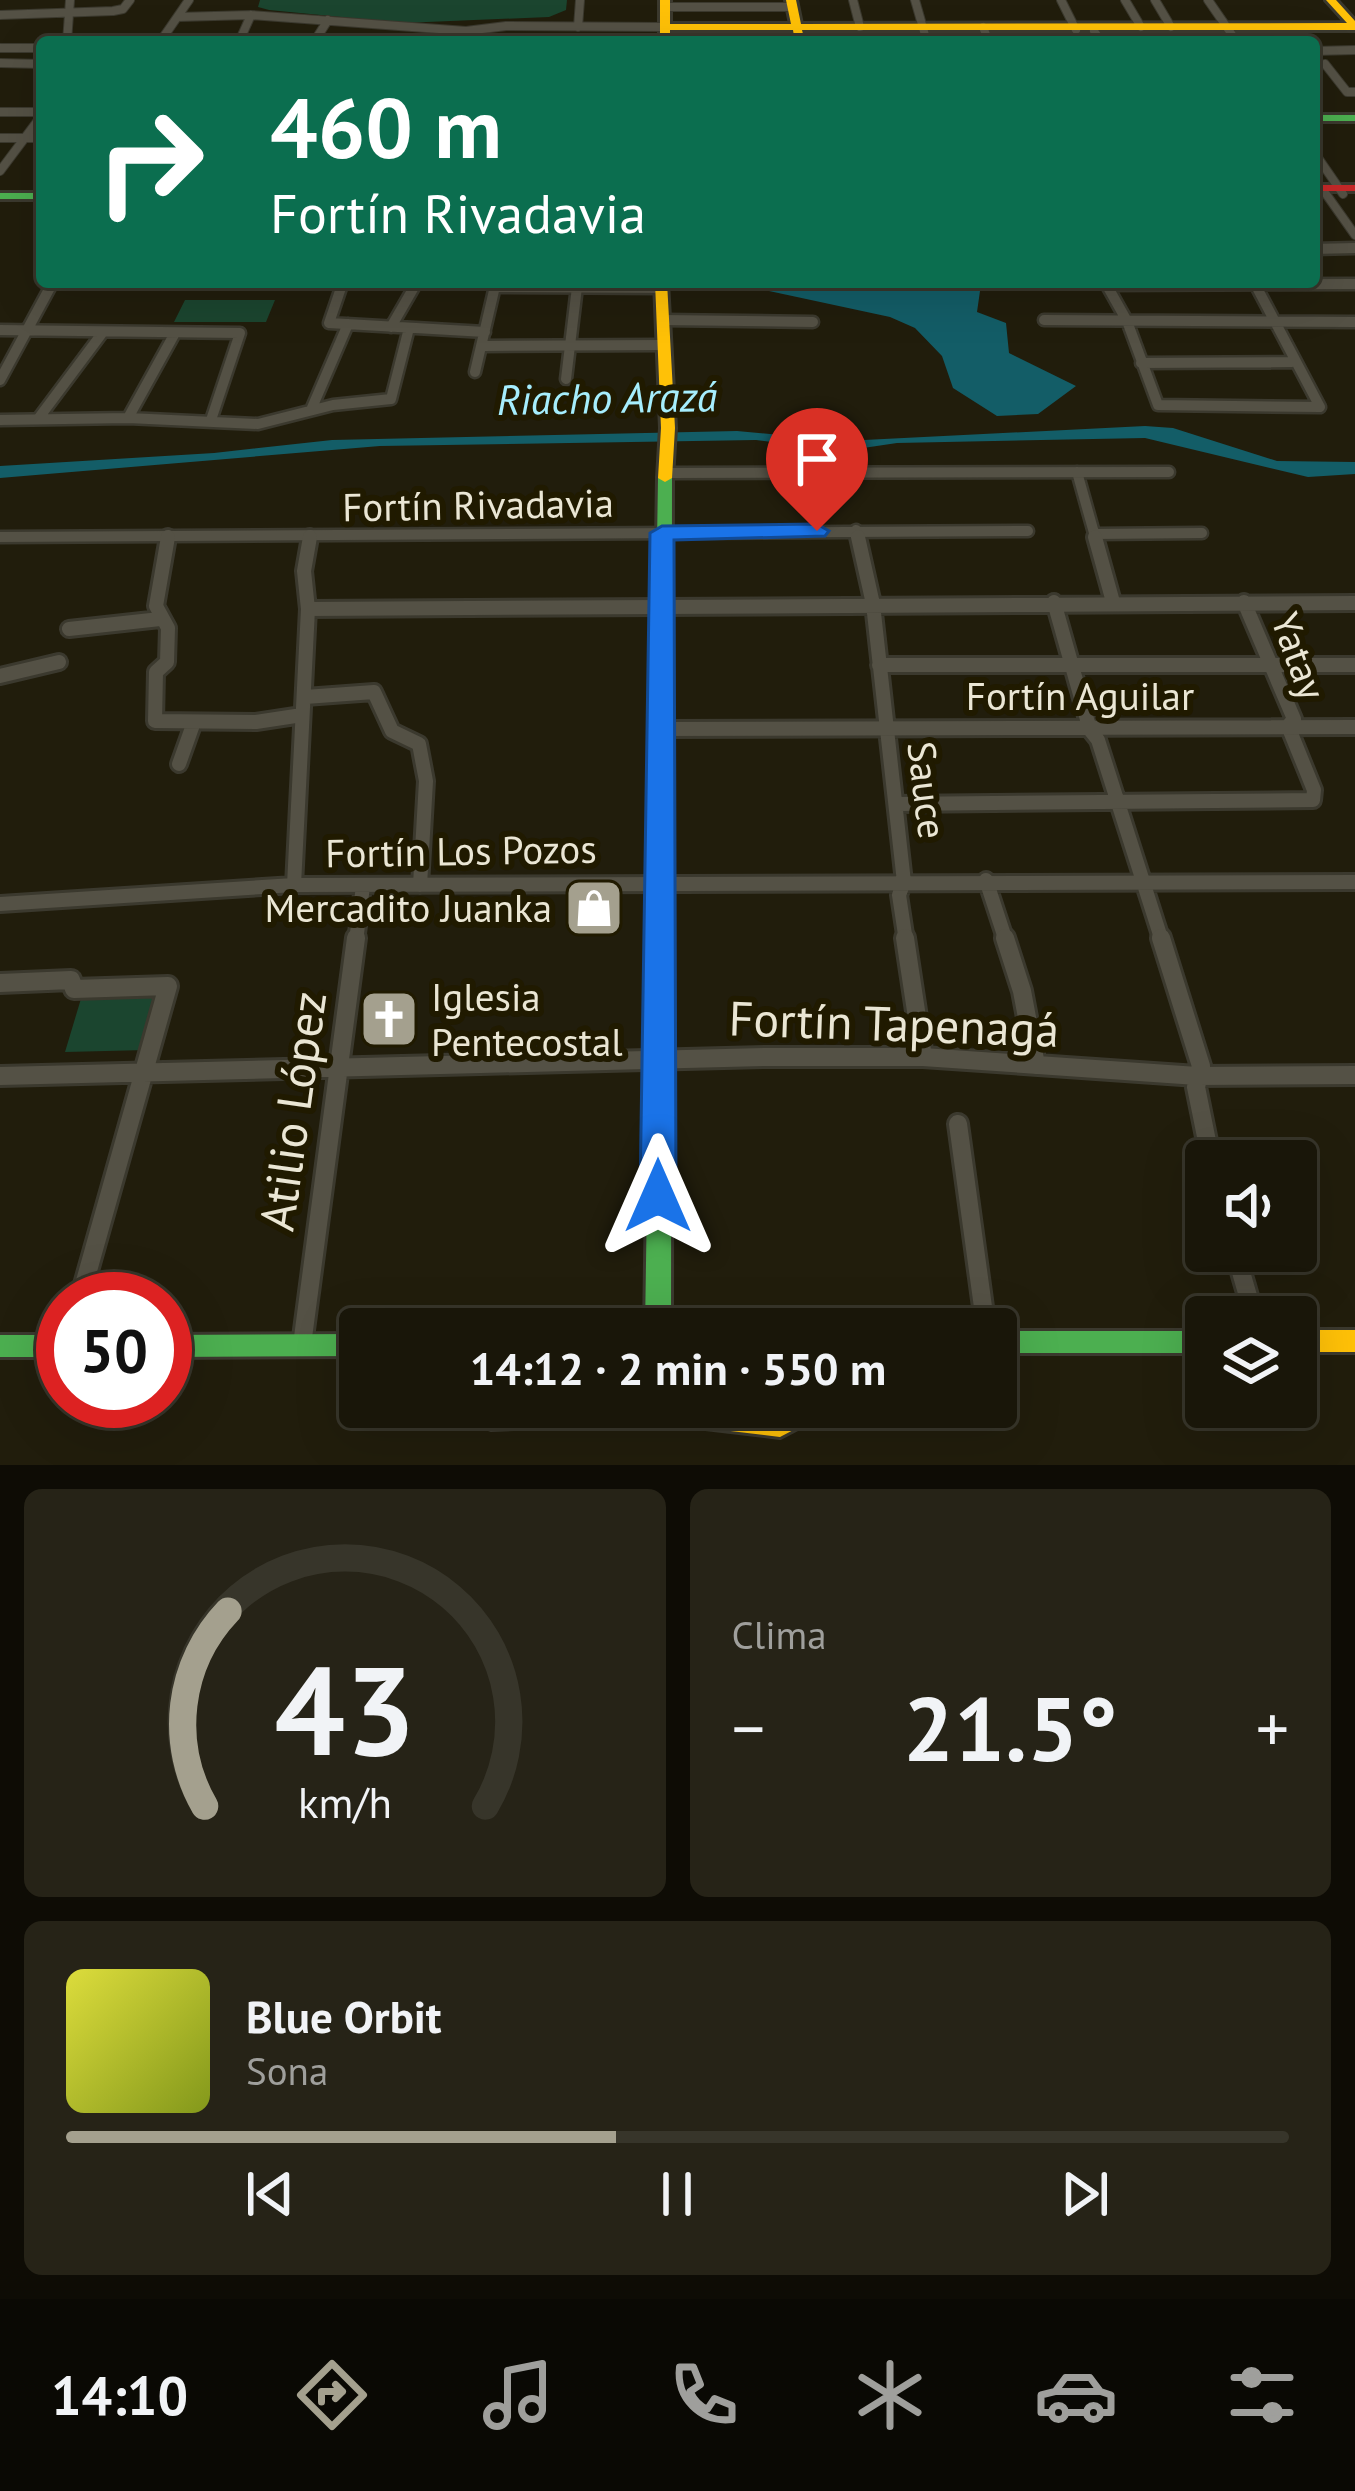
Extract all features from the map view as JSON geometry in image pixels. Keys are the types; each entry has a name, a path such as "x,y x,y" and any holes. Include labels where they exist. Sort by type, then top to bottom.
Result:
{"main road":[{"path":"1331,0 1355,28"},
{"path":"792,3 798,33"},
{"path":"665,21 798,33 1231,33 1355,28"},
{"path":"798,33 860,27 925,33"},
{"path":"1087,33 1141,27 1174,33"},
{"path":"1320,118 1355,118"},
{"path":"0,194 36,195"},
{"path":"658,1308 661,606 668,437 662,288"},
{"path":"1317,1341 1355,1341"},
{"path":"1017,1342 1185,1342"},
{"path":"192,1346 339,1345"},
{"path":"0,1346 36,1346"}],"street":[{"path":"67,36 70,0"},
{"path":"0,15 123,9 130,0"},
{"path":"164,36 189,0"},
{"path":"578,26 580,0"},
{"path":"853,0 860,27"},
{"path":"915,0 925,33"},
{"path":"1061,0 1087,33"},
{"path":"1125,0 1141,27"},
{"path":"1155,0 1174,33"},
{"path":"1208,0 1231,33"},
{"path":"473,36 539,26 665,21 728,3 792,3"},
{"path":"242,36 251,15"},
{"path":"178,17 328,20 458,36"},
{"path":"318,36 328,20"},
{"path":"538,36 539,26"},
{"path":"597,36 598,27"},
{"path":"0,48 36,48"},
{"path":"1320,51 1355,50"},
{"path":"0,63 36,64"},
{"path":"0,79 13,64"},
{"path":"1325,64 1348,92 1355,92"},
{"path":"0,112 36,114"},
{"path":"2,167 36,122"},
{"path":"0,138 36,138"},
{"path":"1320,163 1355,235"},
{"path":"1320,249 1355,248"},
{"path":"1320,284 1355,284"},
{"path":"0,380 50,288"},
{"path":"341,288 329,323 571,345 664,345"},
{"path":"391,327 414,288"},
{"path":"475,372 495,288"},
{"path":"566,379 578,288"},
{"path":"1109,288 1127,321 1158,405 1320,407 1292,362 1257,288"},
{"path":"663,320 812,322"},
{"path":"1044,320 1355,322"},
{"path":"311,410 348,325"},
{"path":"0,421 277,422 311,410 392,399 410,328"},
{"path":"0,330 240,333 211,420"},
{"path":"38,419 103,332"},
{"path":"128,418 175,333"},
{"path":"1141,363 1292,362"},
{"path":"1077,472 1113,602"},
{"path":"667,473 1169,472"},
{"name":"Sauce","path":"856,530 873,604 904,882 899,895 923,1058"},
{"name":"Fortín Rivadavia","path":"0,537 1028,531"},
{"path":"1094,534 1202,533"},
{"path":"167,536 156,606 168,628 167,662 157,672 155,721 302,716"},
{"path":"294,885 308,609 304,571 310,537"},
{"path":"1054,602 1090,730 1098,740 1116,805 1152,899 1201,1066 1197,1076 1208,1140"},
{"name":"Yatay","path":"1116,805 1312,800 1314,790 1288,726 1294,719 1244,602"},
{"path":"308,609 1355,603"},
{"path":"69,629 160,619"},
{"path":"0,676 59,662"},
{"path":"879,665 1355,665"},
{"path":"304,697 374,692 392,731 419,744 426,781 420,885"},
{"path":"179,764 194,722"},
{"name":"Fortín Aguilar","path":"661,729 1355,727"},
{"path":"897,804 1116,805"},
{"path":"986,880 1022,991 1036,1065"},
{"name":"Fortín Los Pozos","path":"0,904 294,885 1355,882"},
{"name":"Atilio López","path":"302,1345 363,886"},
{"path":"0,983 70,980 74,989 168,986 88,1272"},
{"name":"Fortín Tapenagá","path":"0,1076 659,1062 671,1057 923,1058 1197,1076 1355,1076"},
{"path":"958,1124 983,1308"}],"green space":[{"path":"260,0 567,0 566,10 549,17 403,23 269,10 258,7"},
{"path":"185,300 275,300 266,322 174,322"},
{"path":"162,991 147,1050 65,1052 83,992"}],"water":[{"path":"755,288 974,288 980,291 977,312 1006,323 1009,353 1076,386 1038,414 997,416 953,388 942,356 915,328 890,317"},
{"path":"1173,428 1277,461 1355,462 1355,474 1308,477 1145,438 897,443 843,451 756,440 380,446 0,478 0,466 214,453 332,440 737,431 844,441"}],"traffic: fast":[{"path":"1320,118 1355,118"},
{"path":"0,196 36,196"},
{"path":"658,1308 665,478"},
{"path":"1017,1342 1185,1342"},
{"path":"192,1346 339,1345"},
{"path":"0,1346 36,1346"}],"traffic: slow":[{"path":"665,0 665,36"},
{"path":"791,0 799,36"},
{"path":"1331,0 1355,27"},
{"path":"665,27 1355,26"},
{"path":"661,288 668,428 665,478"},
{"path":"1317,1341 1355,1341"}],"traffic: jam":[{"path":"1320,188 1355,188"}],"place":[{"name":"Mercadito Juanka","path":"594,908"},
{"name":"Iglesia Pentecostal","path":"389,1019"}],"route":[{"path":"658,1196 662,533 817,531"}],"water label":[{"name":"Riacho Arazá","path":"607,398"}]}
